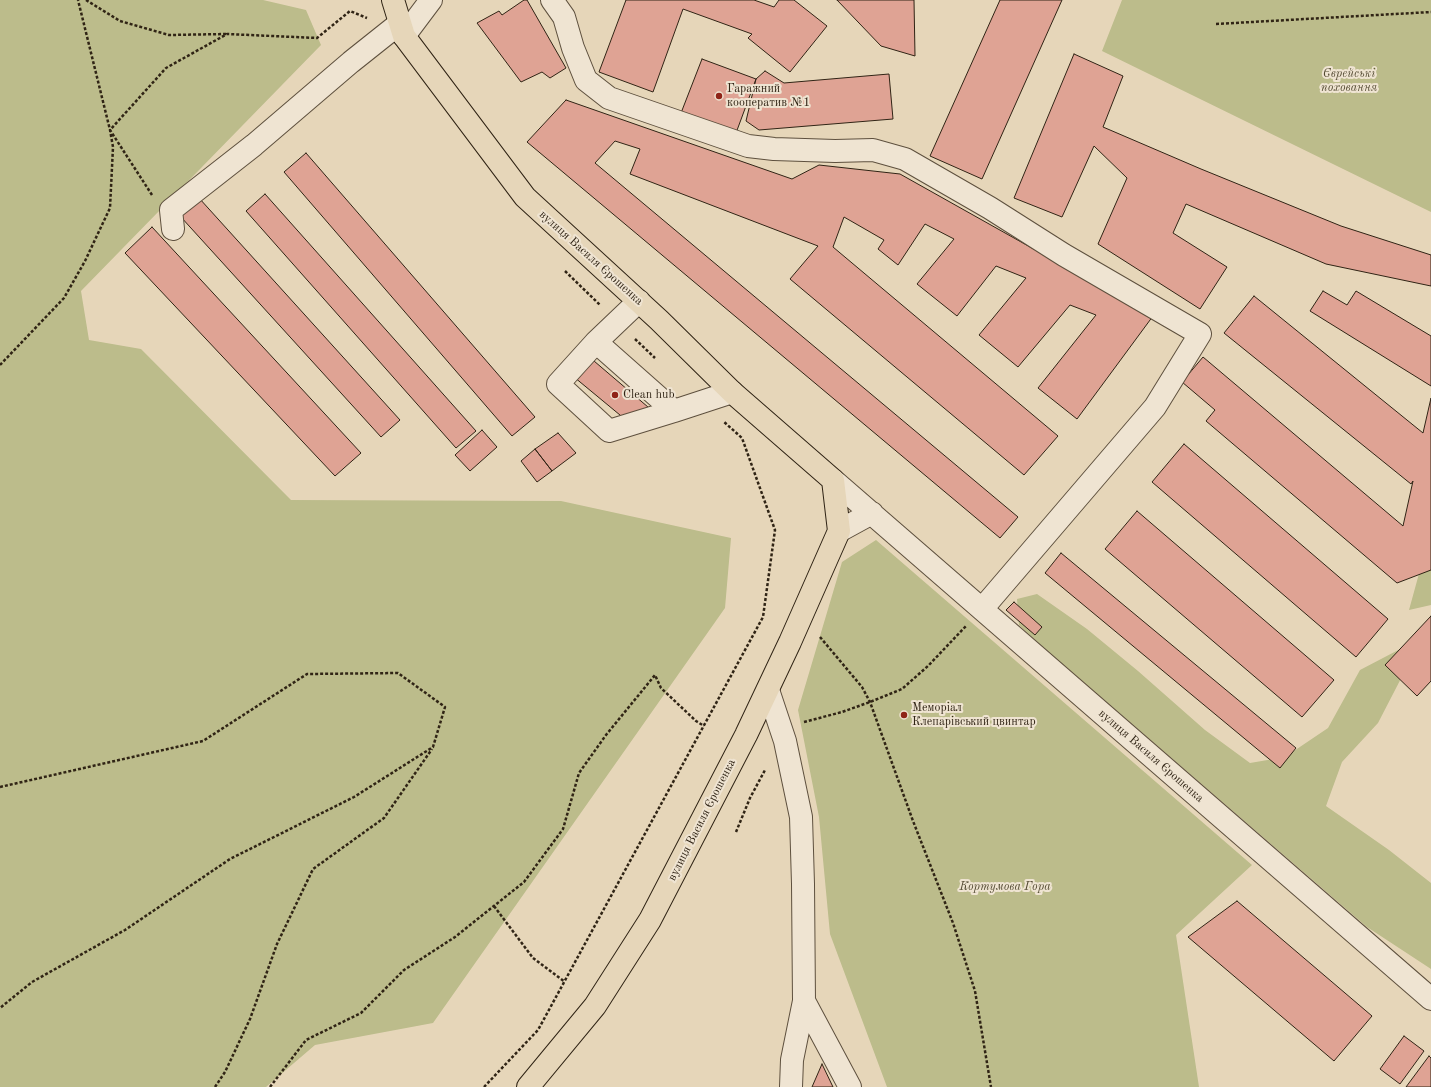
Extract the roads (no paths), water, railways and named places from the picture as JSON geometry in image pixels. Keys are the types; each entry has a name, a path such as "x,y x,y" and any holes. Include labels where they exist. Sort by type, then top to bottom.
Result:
{"main road":[{"name":"вулиця Василя Єрошенка","path":"393,0 396,32 525,197 639,301 732,392 833,480"},
{"path":"833,480 839,531"},
{"name":"вулиця Василя Єрошенка","path":"528,1087 595,1006 650,920 768,690 839,531"}],"lane":[{"path":"173,229 171,210 254,145 351,62 396,32 431,0"},
{"path":"552,0 564,17 573,48 586,80 609,98 748,146 789,150 873,150 905,159 990,208 1064,255 1200,334 1155,407 982,609"},
{"path":"639,301 596,342 558,384 608,431 732,392"},
{"path":"596,342 674,411"},
{"name":"вулиця Василя Єрошенка","path":"833,480 1431,999"},
{"path":"839,531 872,513"},
{"path":"768,690 785,741 800,817 803,884 804,1001 792,1060 791,1087"},
{"path":"804,1001 850,1087"},
{"path":"774,1087 792,1060"}],"place":[{"name":"Гаражний кооператив №1","path":"719,96"},
{"name":"Clean hub","path":"615,395"},
{"name":"Меморіал Клепарівський цвинтар","path":"904,715"}],"park label":[{"name":"Єврейські поховання","path":"1349,81"},
{"name":"Кортумова Гора","path":"1005,887"}]}
